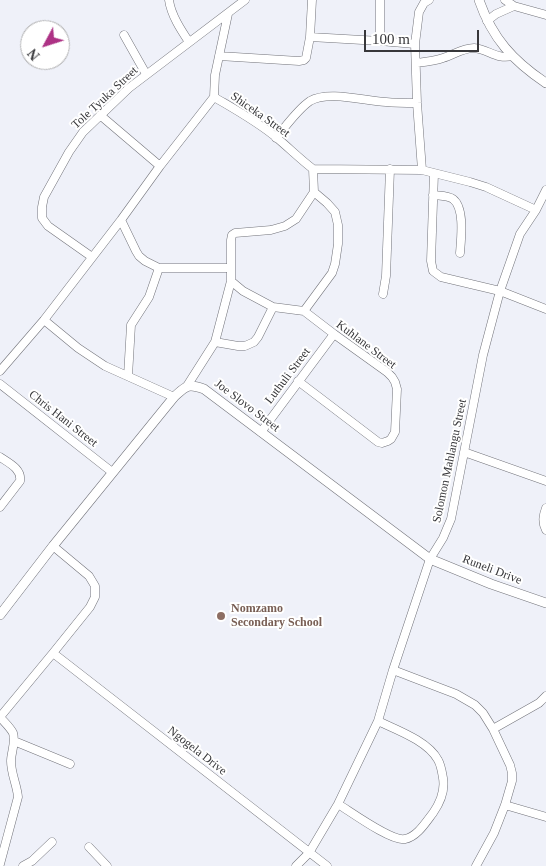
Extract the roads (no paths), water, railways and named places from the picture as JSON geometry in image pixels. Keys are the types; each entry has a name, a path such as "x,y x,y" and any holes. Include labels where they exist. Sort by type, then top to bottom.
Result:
{"street":[{"path":"169,0 181,31 189,42"},
{"name":"Tole Tyuka Street","path":"92,257 48,226 42,218 44,198 69,152 83,132 129,88 245,0"},
{"path":"219,56 302,61 306,58 310,37 312,0"},
{"path":"380,0 380,41"},
{"path":"422,170 415,44 417,18 424,3 429,0"},
{"path":"479,0 487,21 501,45 546,83"},
{"path":"505,0 514,6 546,15"},
{"path":"487,21 496,14 514,6"},
{"path":"214,97 215,74 228,14"},
{"path":"124,35 146,74"},
{"path":"310,37 415,44"},
{"path":"416,63 440,59 473,48 487,51 500,57 512,56"},
{"path":"276,138 304,106 311,100 321,97 334,96 385,102 417,103"},
{"name":"Shiceka Street","path":"0,371 44,320 214,97 238,111 276,138 313,168"},
{"path":"100,115 160,166"},
{"path":"0,615 112,472 174,397 187,386 215,342 231,281 232,235 235,233 271,230 296,220 314,192 313,168 422,170 486,187 536,210"},
{"path":"383,294 386,276 390,169"},
{"path":"434,174 431,261 433,271 441,277 500,292 546,309"},
{"name":"Solomon Mahlangu Street","path":"296,866 309,853 338,804 378,721 430,559 443,538 451,519 483,355 500,292 520,234 536,210 546,190"},
{"path":"231,281 248,294 273,307 304,312 332,273 338,244 338,225 334,212 314,192"},
{"path":"433,195 453,199 458,206 461,220 460,253"},
{"path":"120,220 139,256 159,268 231,268"},
{"path":"128,376 131,324 149,297 159,268"},
{"path":"215,342 245,346 254,342 273,307"},
{"name":"Kuhlane Street","path":"298,381 378,442 386,443 391,439 394,432 397,389 395,382 387,372 304,312"},
{"path":"44,320 104,366 174,397"},
{"name":"Luthuli Street","path":"261,432 334,334"},
{"name":"Chris Hani Street","path":"0,384 112,472"},
{"name":"Joe Slovo Street","path":"187,386 204,389 430,559"},
{"path":"464,452 546,481"},
{"path":"0,457 18,470 20,481 0,507"},
{"path":"546,508 543,518 546,530"},
{"path":"0,864 3,840 18,797 11,761 13,733 0,717 54,653 95,597 95,586 89,576 53,546"},
{"name":"Runeli Drive","path":"430,559 491,584 546,603"},
{"name":"Ngogela Drive","path":"54,653 327,866"},
{"path":"393,670 466,699 475,705 483,713 493,729 510,765 512,782 505,805 494,833 476,866"},
{"path":"493,729 539,703 546,696"},
{"path":"338,804 385,833 396,838 406,839 422,828 441,799 444,785 442,771 438,759 431,750 422,743 378,721"},
{"path":"14,740 70,764"},
{"path":"505,805 546,817"},
{"path":"23,866 32,861 52,842"},
{"path":"89,847 107,866"}],"place":[{"name":"Nomzamo Secondary School","path":"221,616"}]}
